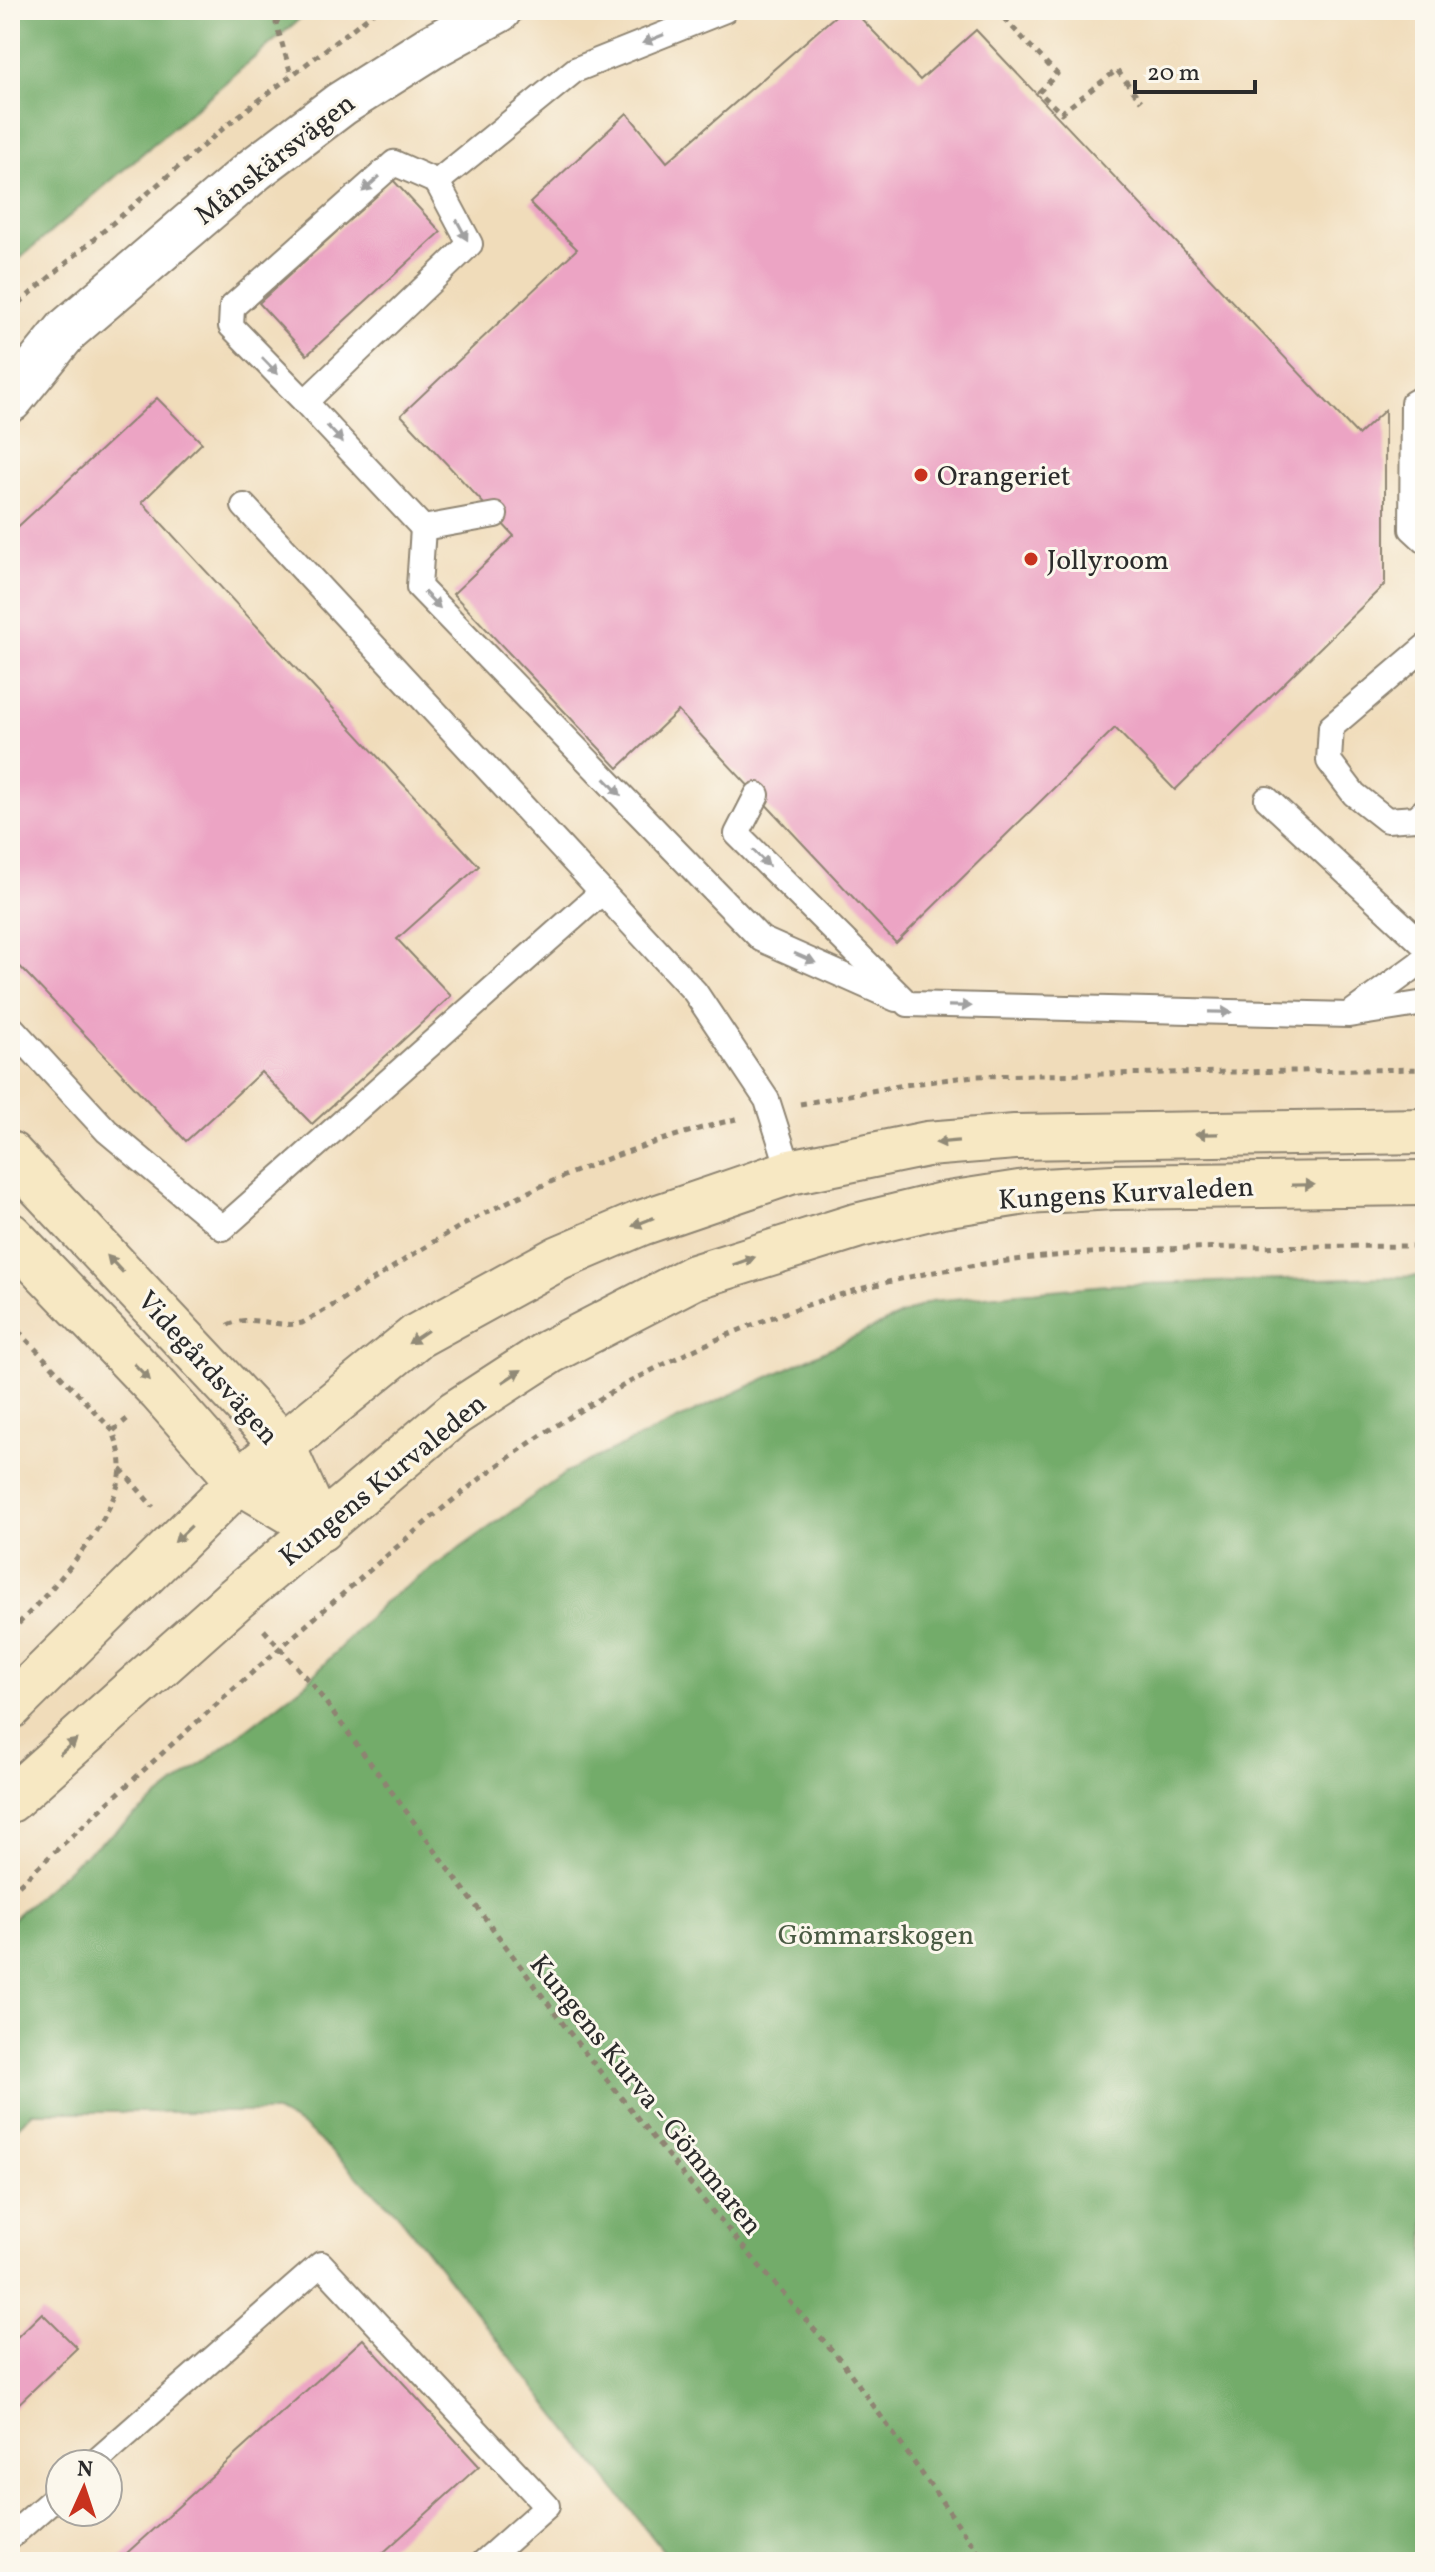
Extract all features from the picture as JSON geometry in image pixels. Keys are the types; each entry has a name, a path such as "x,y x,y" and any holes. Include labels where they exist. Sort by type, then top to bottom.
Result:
{"street":[{"name":"Månskärsvägen","path":"10,400 67,330 255,169 341,104 431,47 499,10"},
{"name":"Månskärsvägen","path":"10,359 67,330"},
{"name":"Månskärsvägen","path":"10,426 67,330"},
{"name":"Kungens Kurvaleden","path":"10,1707 239,1481 417,1336 559,1258 641,1223 790,1172 927,1144 1015,1137 1425,1131"},
{"name":"Videgårdsvägen","path":"10,1154 282,1444 320,1529"},
{"name":"Kungens Kurvaleden","path":"10,1800 455,1413 549,1352 694,1277 856,1226 942,1205 1026,1192 1113,1187 1425,1183"},
{"name":"Videgårdsvägen","path":"10,1235 160,1391 239,1481 320,1529"}],"lane":[{"path":"437,182 575,70 725,10"},
{"path":"305,402 470,244 437,182 394,163 232,307 231,326 423,528 419,587 761,939 908,1004 1349,1015 1425,1003"},
{"path":"1425,396 1413,403 1412,529 1425,541"},
{"path":"244,506 695,992 767,1100 790,1172"},
{"path":"423,528 495,515"},
{"path":"1425,647 1331,727 1329,761 1354,794 1387,820 1416,818 1425,810"},
{"path":"757,795 737,834 908,1004"},
{"path":"1267,799 1425,946"},
{"path":"10,1026 107,1131 223,1228 602,892"},
{"path":"1349,1015 1425,959"},
{"path":"111,2448 321,2264 547,2506 484,2562"},
{"path":"10,2537 44,2507"}],"path":[{"path":"285,10 276,23 291,74"},
{"path":"10,311 291,74 377,10"},
{"path":"996,10 1057,74 1039,92 1061,113 1117,70 1141,101"},
{"path":"10,1893 280,1648 456,1497 516,1452 635,1378 779,1316 942,1271 1035,1257 1128,1249 1425,1246"},
{"path":"10,1322 113,1431"},
{"name":"Kungens Kurva - Gömmaren","path":"280,1648 315,1688 578,2044 713,2212 843,2363 985,2562"}],"green space":[{"path":"10,10 310,10 10,267"},
{"name":"Gömmarskogen","path":"1425,1276 1425,2562 672,2562 397,2213 307,2129 276,2112 33,2112 10,2133 10,1921 78,1860 306,1683 383,1603 570,1470 931,1301 1106,1285"}],"building":[{"name":"Orangeriet","path":"842,10 853,10 920,80 976,30 1358,435 1385,410 1385,584 1175,790 1115,728 896,943 678,711 618,768 453,594 514,536 401,415 577,249 530,203 627,113 667,162"},
{"path":"393,180 441,232 307,355 259,303"},
{"path":"157,398 202,443 142,502 479,866 397,939 451,996 312,1124 261,1072 186,1141 10,956 10,534"},
{"path":"42,2313 77,2348 10,2412 10,2344"},
{"path":"363,2339 479,2466 373,2562 117,2562"}],"place":[{"name":"Orangeriet","path":"921,475"},
{"name":"Jollyroom","path":"1031,559"}]}
